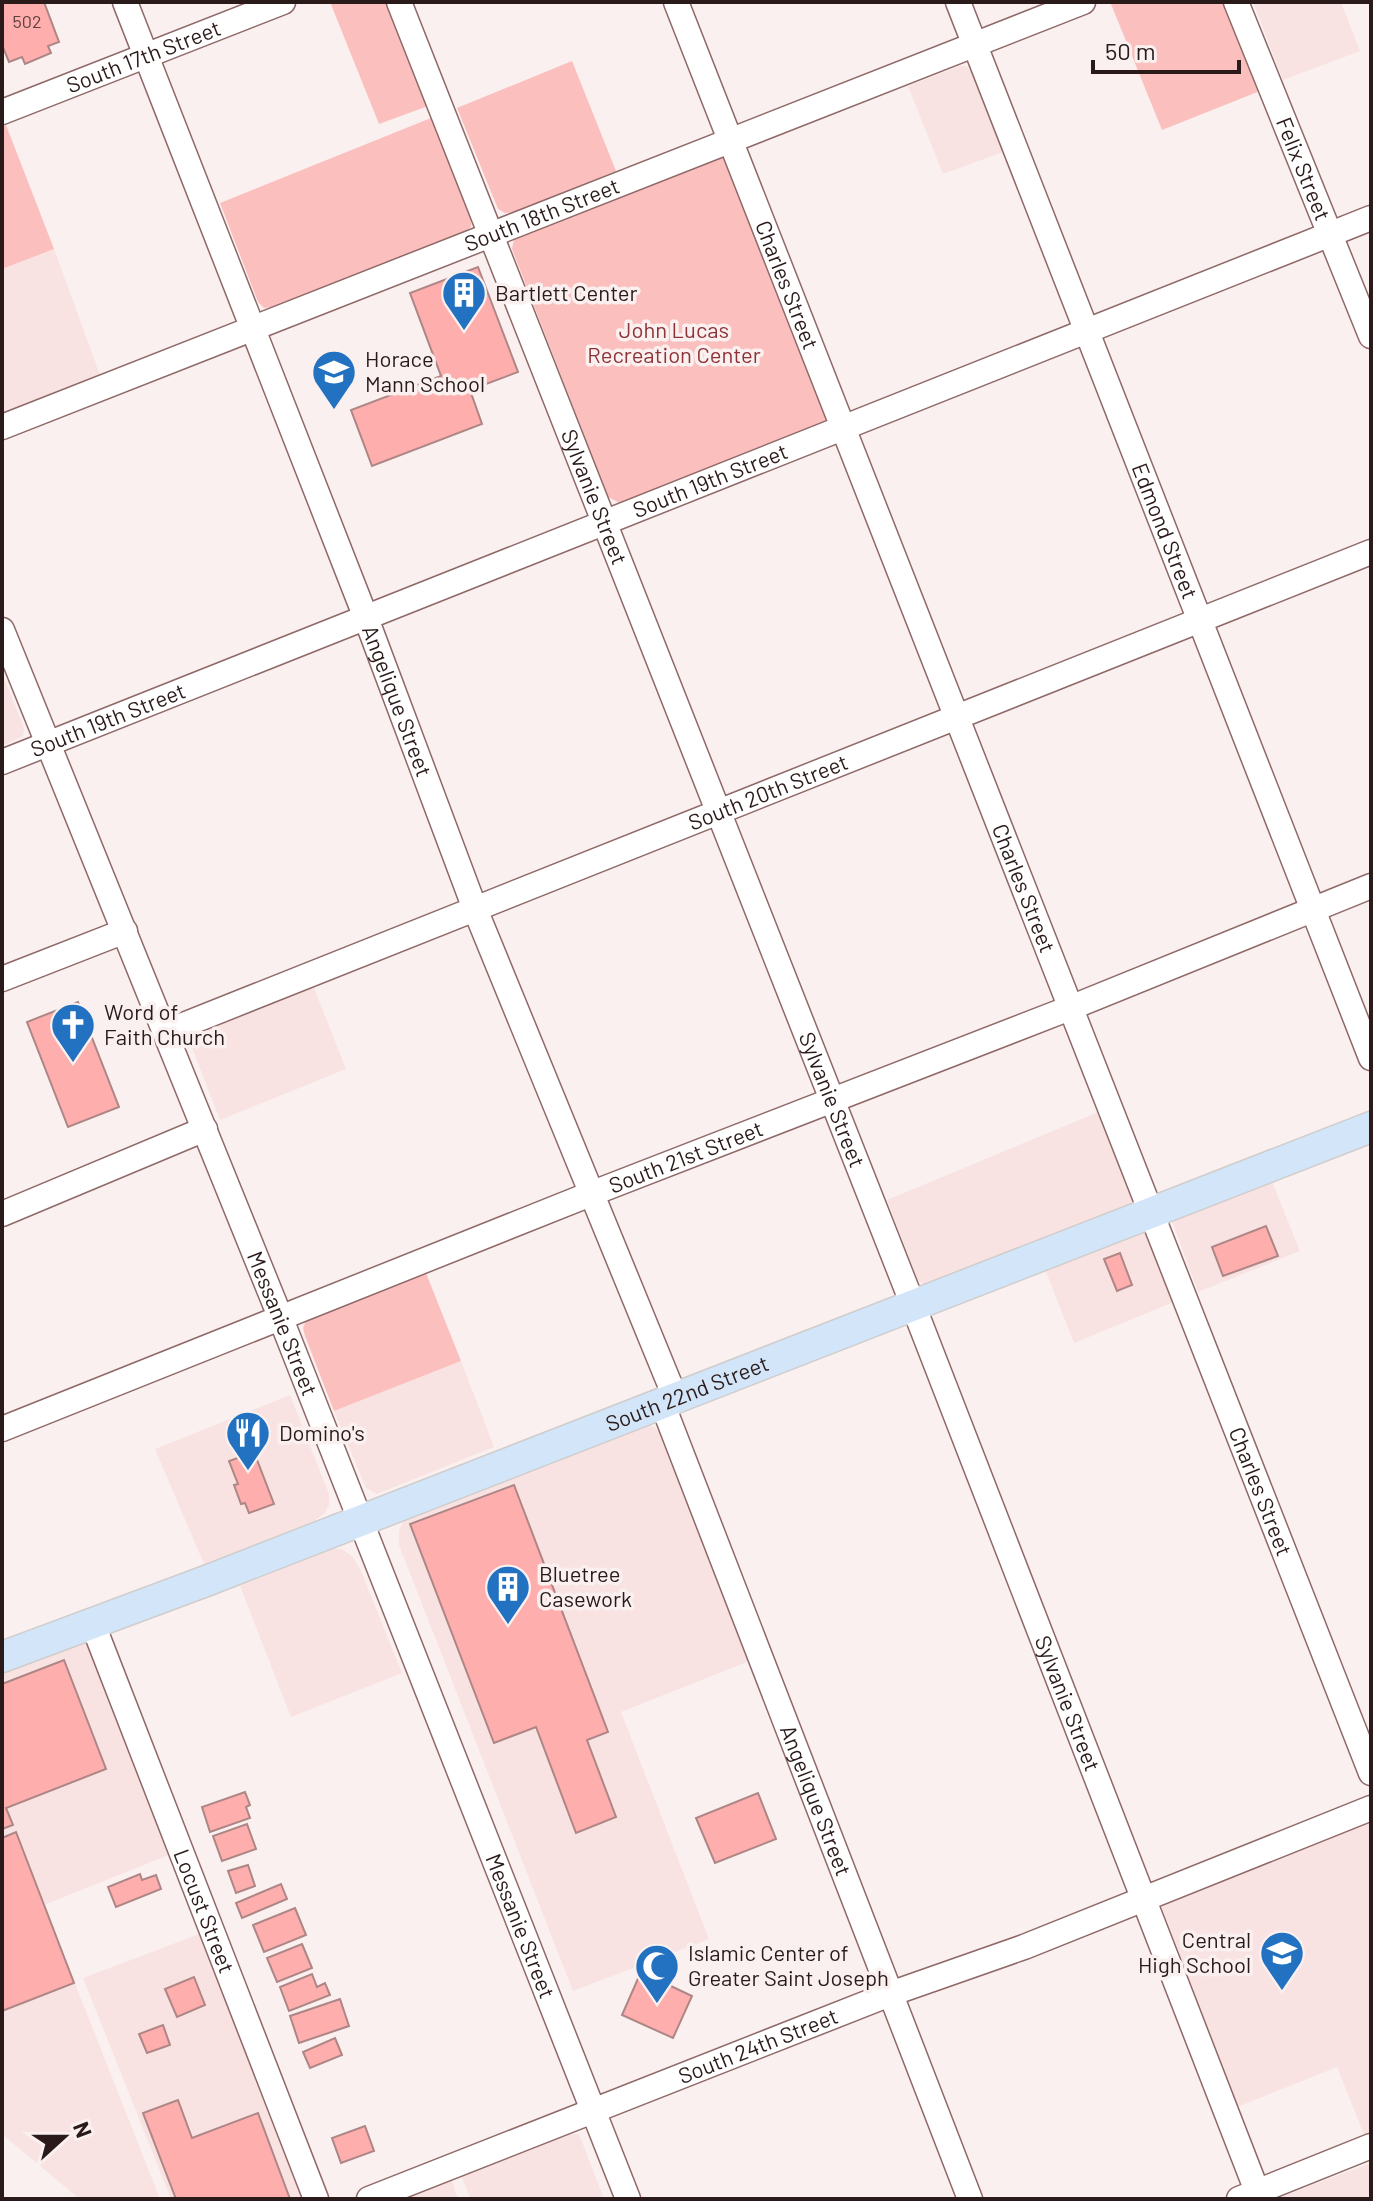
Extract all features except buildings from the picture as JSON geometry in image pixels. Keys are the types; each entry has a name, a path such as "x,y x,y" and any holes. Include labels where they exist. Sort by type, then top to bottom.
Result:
{"main road":[{"name":"South 22nd Street","path":"2,1657 1371,1127"}],"street":[{"name":"Angelique Street","path":"125,2 366,618 475,909 593,1193 890,1994 970,2199"},
{"name":"South 17th Street","path":"2,112 283,2"},
{"name":"Sylvanie Street","path":"399,2 913,1305 1143,1898 1252,2197"},
{"name":"Charles Street","path":"676,2 1371,1773"},
{"name":"Edmond Street","path":"958,2 1371,1058"},
{"name":"South 18th Street","path":"2,427 1083,2"},
{"name":"Felix Street","path":"1236,2 1371,336"},
{"name":"South 19th Street","path":"2,762 1371,218"},
{"name":"South 20th Street","path":"166,1032 1371,552"},
{"name":"Messanie Street","path":"2,630 281,1319 628,2199"},
{"name":"South 21st Street","path":"2,1429 593,1193 1070,1008 1371,886"},
{"path":"2,979 125,931"},
{"path":"2,1214 205,1129"},
{"name":"Locust Street","path":"92,1622 316,2199"},
{"name":"South 24th Street","path":"369,2199 890,1994 1024,1947 1371,1808"},
{"path":"1252,2197 1371,2146"}],"shaded area":[{"path":"1253,2 1341,2 1360,51 1283,80"},
{"path":"966,66 971,72 1003,152 943,174 908,86"},
{"path":"54,249 100,375 2,414 2,269"},
{"path":"2,679 24,728 23,736 2,746"},
{"path":"312,983 346,1069 220,1120 188,1037 190,1032"},
{"path":"1101,1111 1134,1201 1128,1208 926,1286 918,1280 887,1200"},
{"path":"1271,1179 1300,1251 1198,1292 1172,1221 1176,1216"},
{"path":"1138,1231 1147,1232 1176,1301 1074,1343 1045,1269"},
{"path":"461,1361 494,1447 377,1494 366,1488 334,1411"},
{"path":"290,1395 329,1494 329,1505 324,1514 312,1522 204,1564 155,1449"},
{"path":"647,1423 660,1431 749,1661 621,1712 709,1939 573,1991 399,1545 399,1531 403,1521 416,1513"},
{"path":"333,1549 342,1549 353,1557 361,1571 402,1673 291,1717 240,1586"},
{"path":"76,1641 89,1643 171,1854 44,1905 160,2199 80,2199 2,2134 2,1669"},
{"name":"Central High School","path":"1371,1819 1371,2152 1337,2067 1237,2107 1162,1907 1165,1900"},
{"path":"202,1933 303,2199 171,2199 83,1978"},
{"path":"569,2134 579,2134 604,2199 471,2199 461,2175"},
{"path":"1371,2163 1371,2199 1279,2199 1281,2197"},
{"path":"451,2179 458,2199 398,2199"}],"green space":[{"path":"330,2 387,2 428,106 379,124"},
{"path":"1226,2 1260,91 1162,130 1111,4"},
{"path":"572,61 616,171 516,212 505,213 498,209 457,108"},
{"path":"431,118 472,218 471,227 463,233 264,308 258,302 220,203"},
{"path":"6,125 54,249 2,269 2,127"},
{"name":"John Lucas Recreation Center","path":"719,157 726,157 829,414 827,420 620,503 608,497 512,249 514,239"},
{"path":"426,1273 461,1361 334,1411 305,1336 303,1328 306,1321"}],"place":[{"name":"Bartlett Center","path":"464,332"},
{"name":"Horace Mann School","path":"334,411"},
{"name":"Word of Faith Church","path":"73,1064"},
{"name":"Domino's","path":"248,1472"},
{"name":"Bluetree Casework","path":"508,1626"},
{"name":"Central High School","path":"1282,1992"},
{"name":"Islamic Center of Greater Saint Joseph","path":"657,2005"}]}
